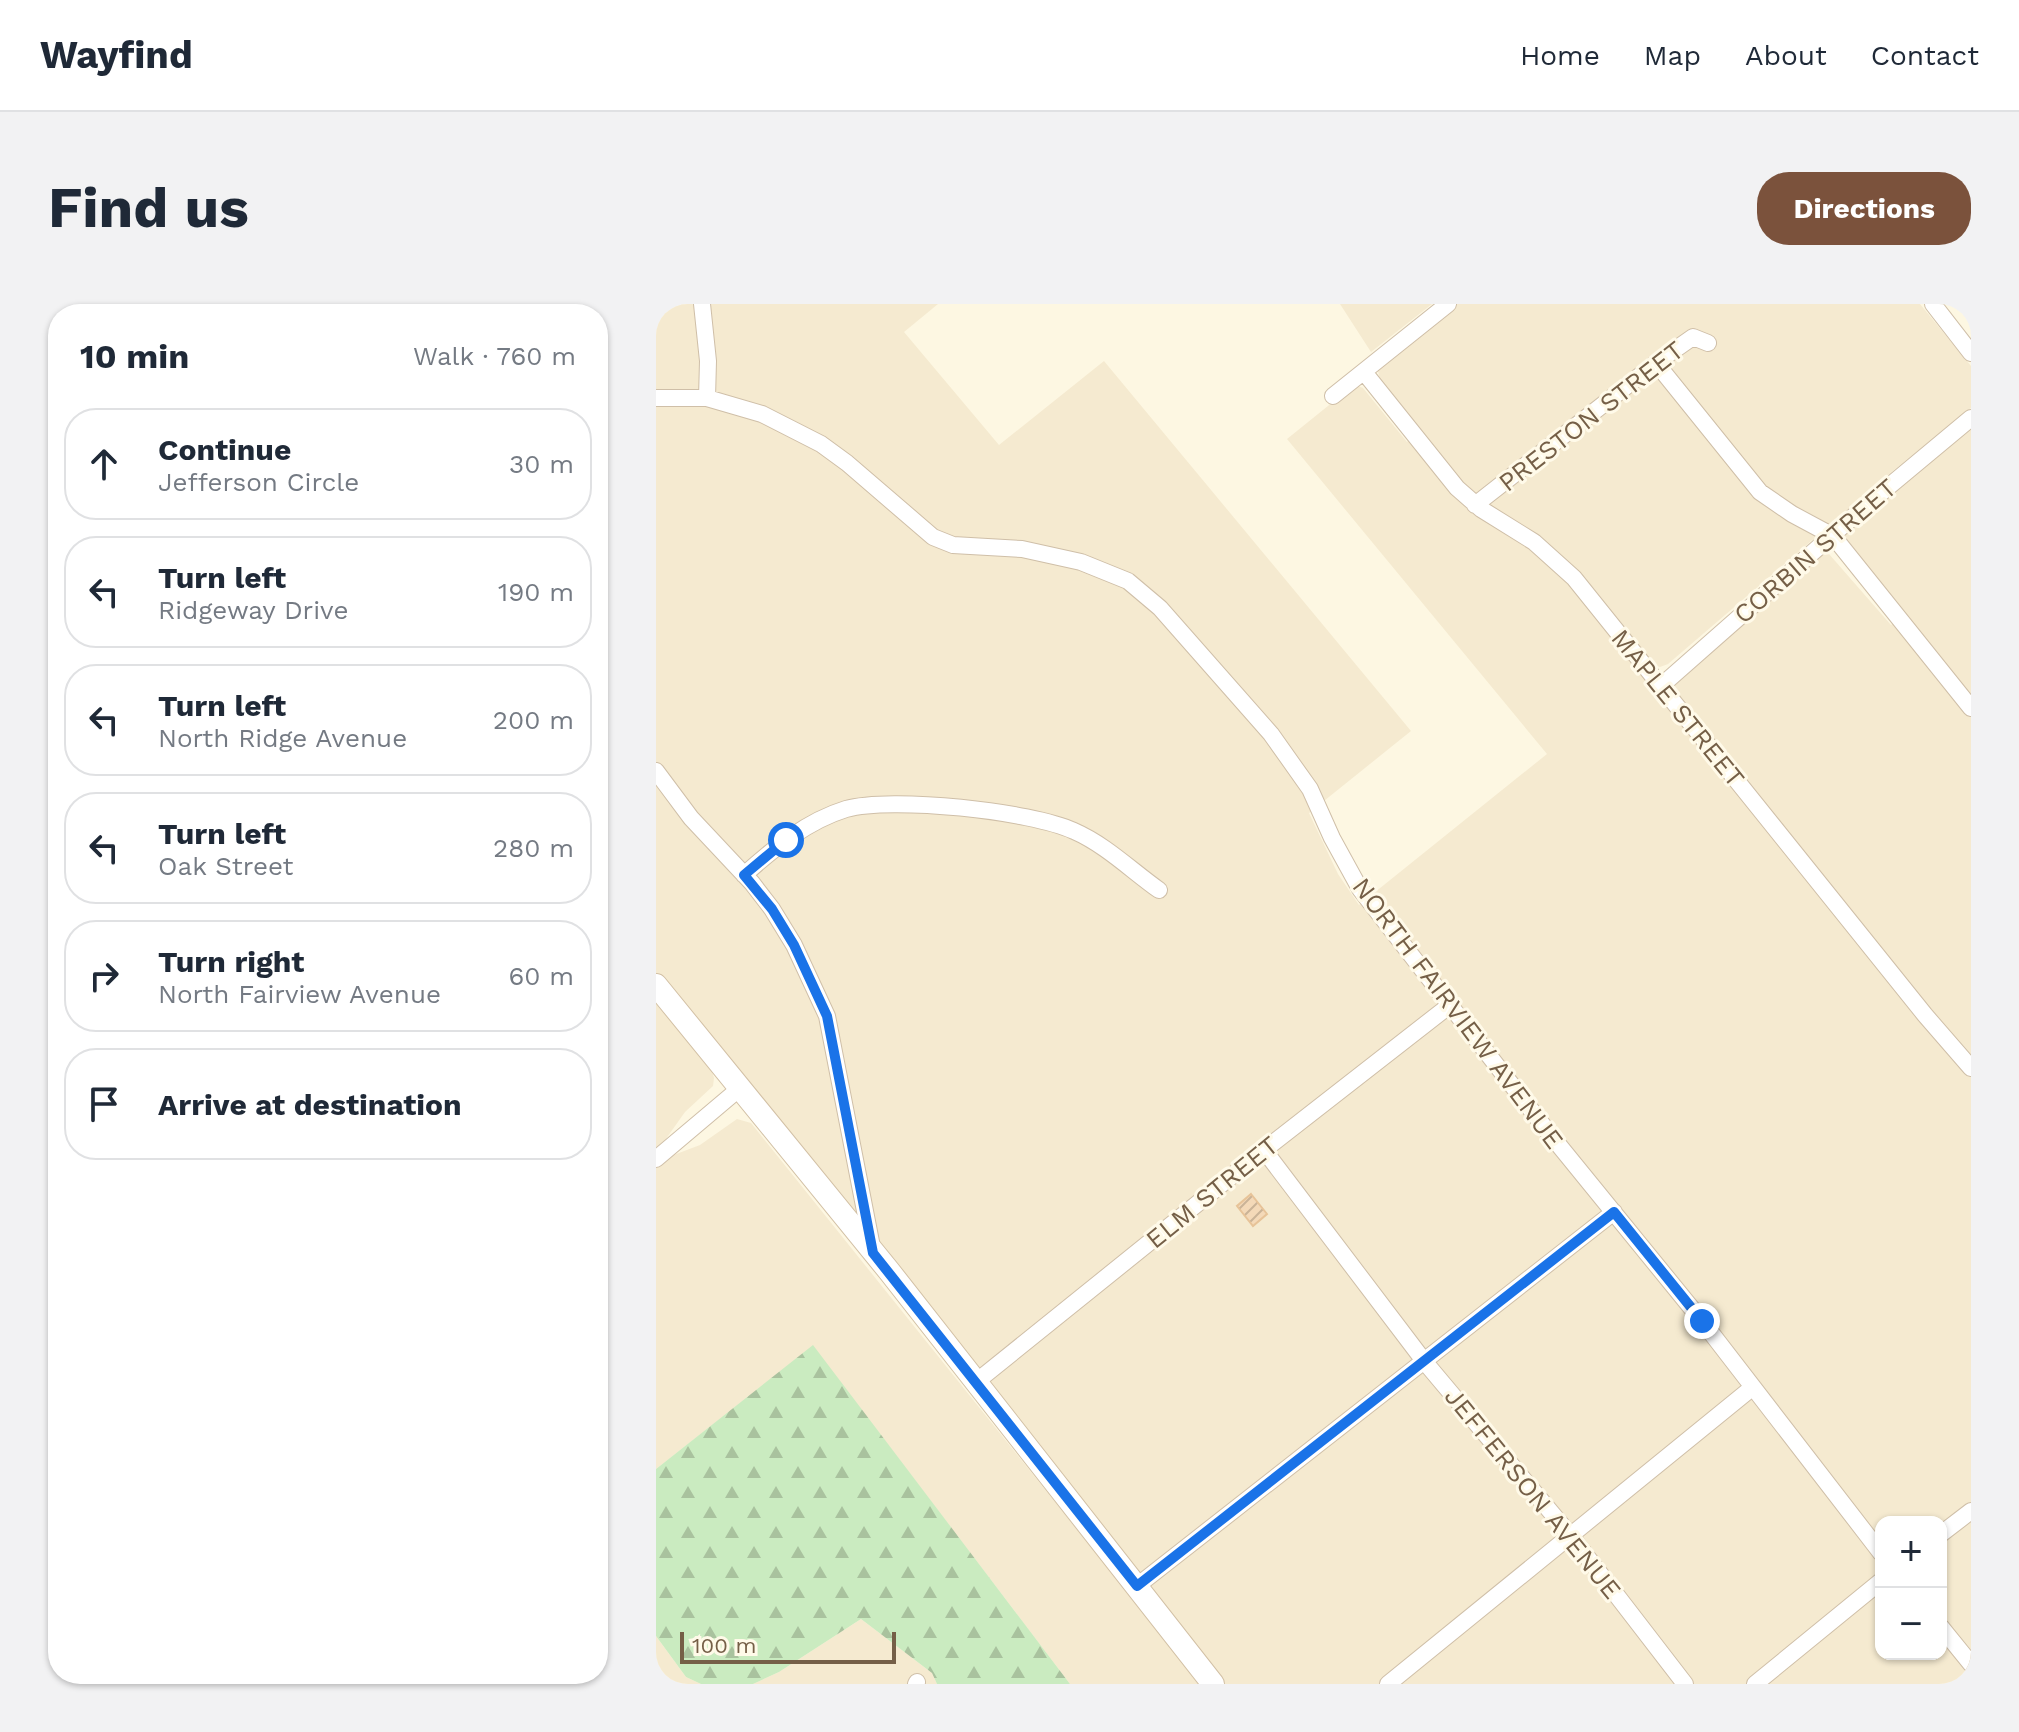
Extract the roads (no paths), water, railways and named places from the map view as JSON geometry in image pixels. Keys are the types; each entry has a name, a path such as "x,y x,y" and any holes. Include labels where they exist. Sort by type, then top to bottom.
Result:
{"street":[{"path":"702,304 708,361 707,398"},
{"path":"1333,396 1448,304"},
{"path":"1933,304 1971,353"},
{"name":"PRESTON STREET","path":"1475,505 1693,337 1708,343"},
{"path":"1656,363 1760,492 1833,536 1971,708"},
{"name":"MAPLE STREET","path":"1364,372 1457,488 1475,505 1534,542 1574,578 1915,1003 1971,1068"},
{"name":"NORTH FAIRVIEW AVENUE","path":"656,398 707,398 762,414 821,444 924,531 943,542 1051,554 1109,571 1141,590 1271,734 1310,789 1352,878 1875,1545"},
{"name":"CORBIN STREET","path":"1661,686 1971,418"},
{"path":"656,771 691,818 772,909 794,945 827,1016 873,1253"},
{"path":"744,875 786,840 835,813 867,804 906,805 999,811 1056,824 1096,844 1159,890"},
{"path":"656,985 976,1382 1213,1684"},
{"name":"ELM STREET","path":"976,1382 1450,1005"},
{"path":"656,1159 740,1088"},
{"name":"JEFFERSON AVENUE","path":"1264,1150 1424,1361 1571,1536 1685,1684"},
{"path":"1137,1586 1614,1212"},
{"path":"1388,1684 1753,1387"},
{"path":"1947,1529 1971,1511"},
{"path":"1755,1684 1875,1586"},
{"path":"1947,1634 1971,1664"}]}
